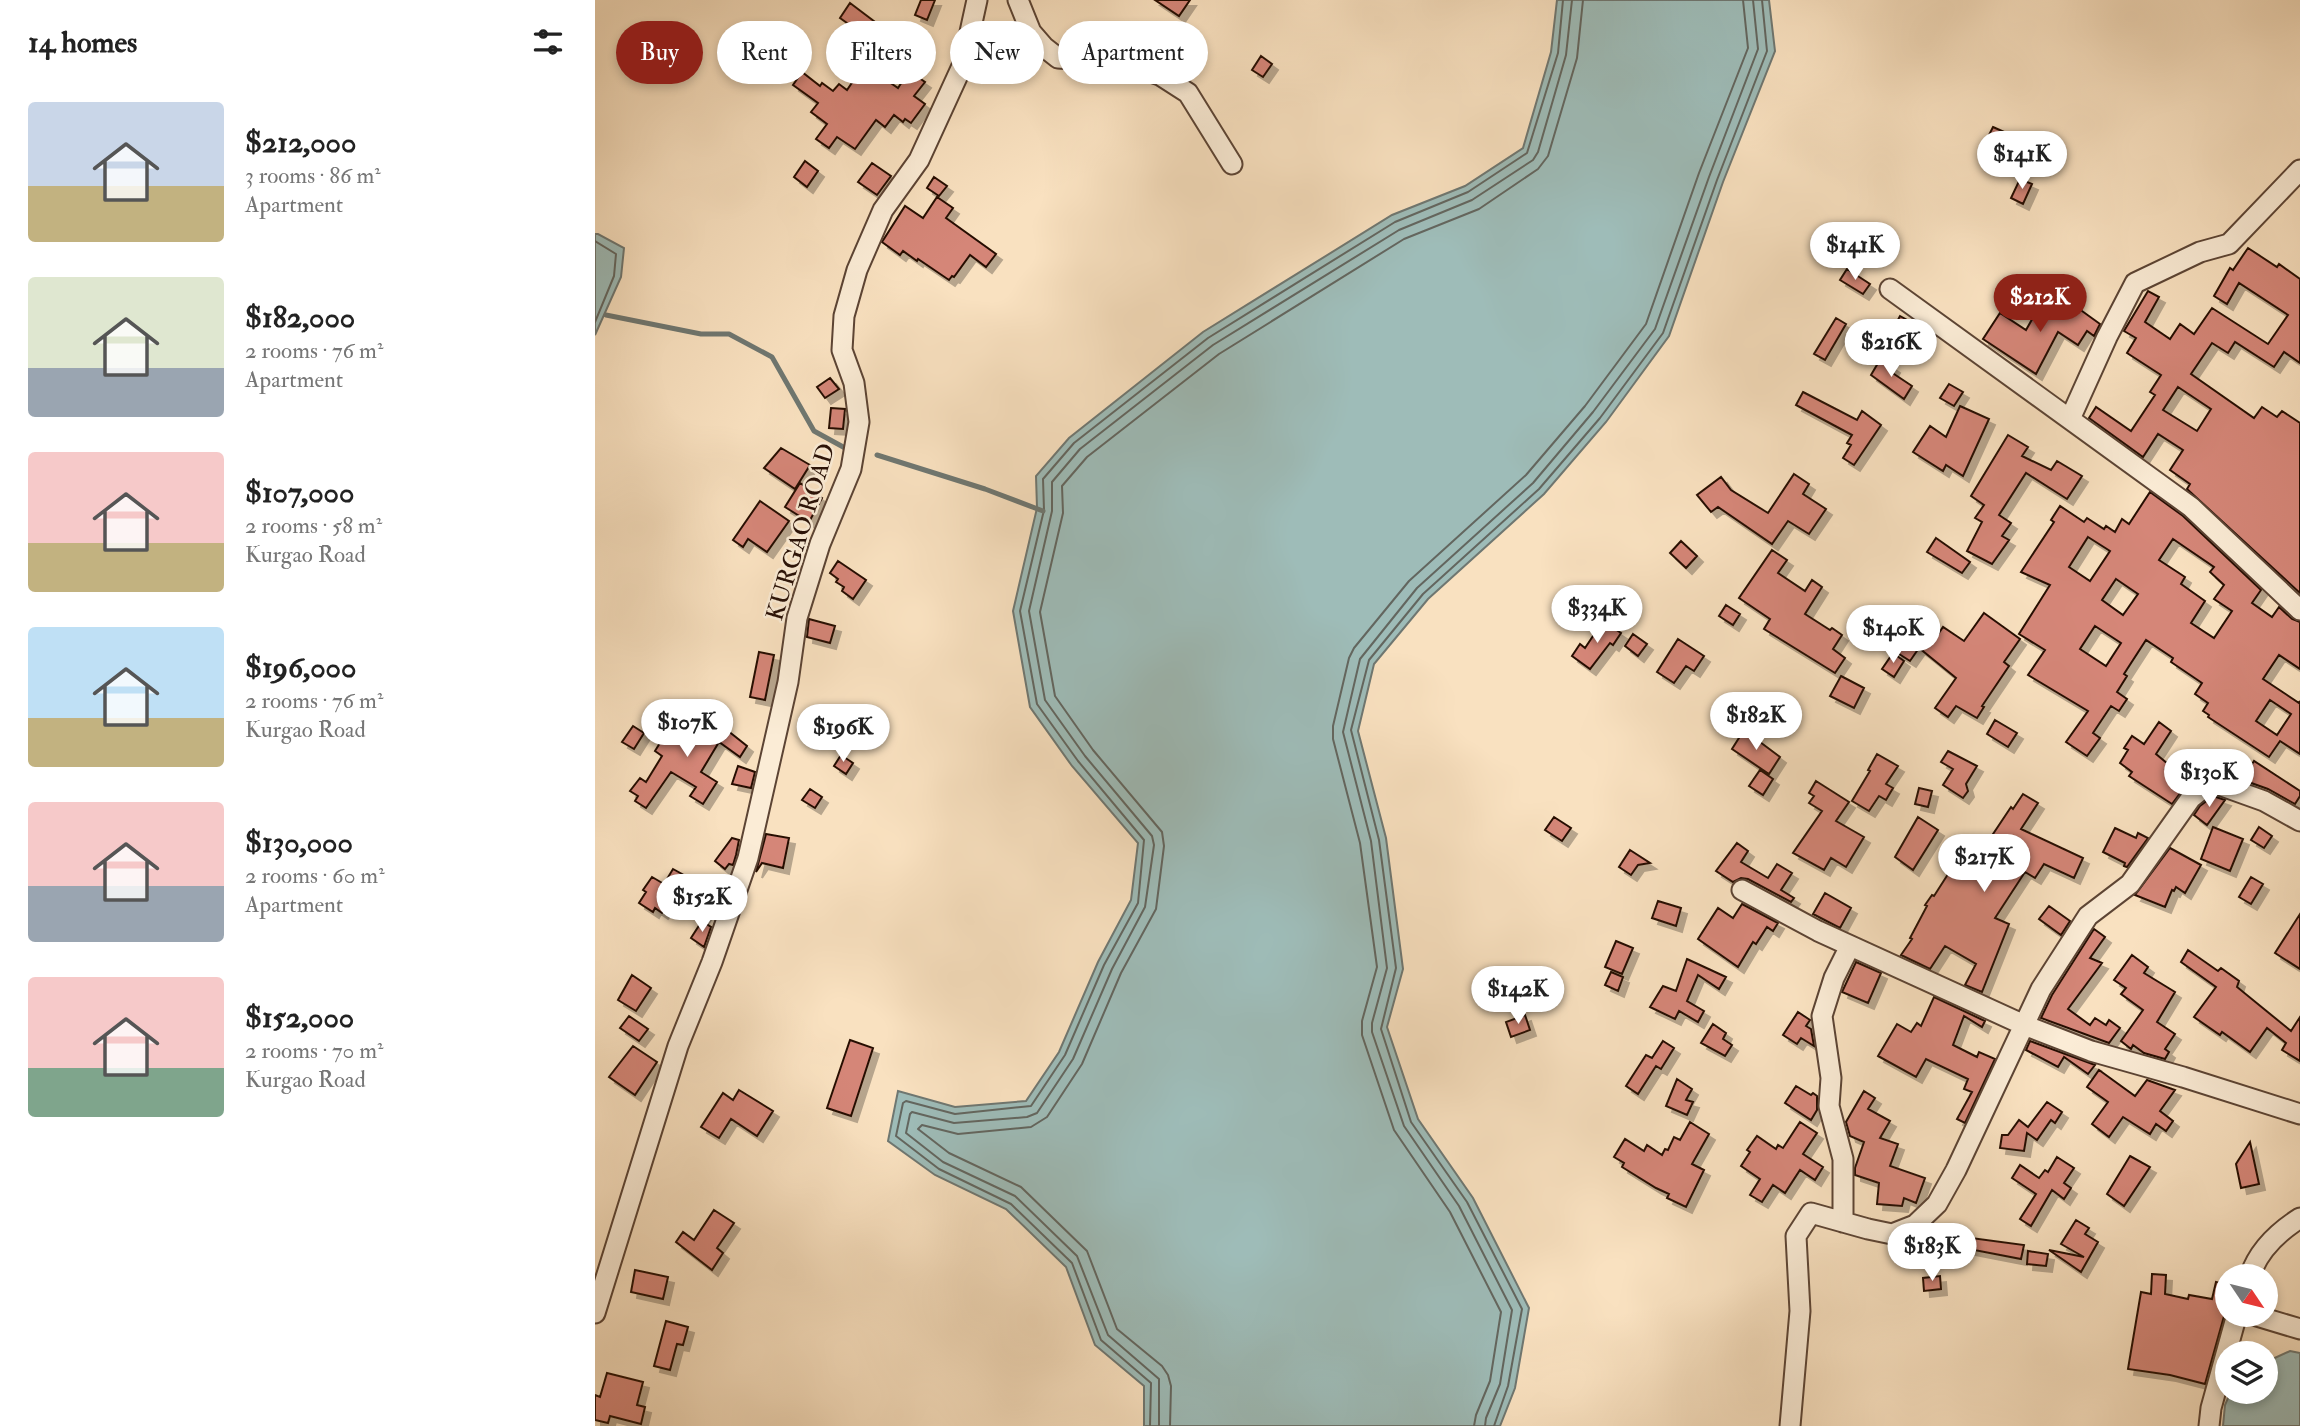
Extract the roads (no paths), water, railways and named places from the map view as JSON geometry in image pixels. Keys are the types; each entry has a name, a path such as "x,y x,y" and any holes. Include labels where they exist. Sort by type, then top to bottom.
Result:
{"street":[{"name":"KURGAO ROAD","path":"595,1313 678,1046 712,962 747,858 788,682 797,618 820,544 851,469 859,422 854,383 842,350 844,316 857,270 883,210 919,160 963,64 978,0"},
{"path":"1018,0 1031,32 1058,58 1125,63 1160,75 1188,93 1232,164"},
{"path":"2070,419 2135,283 2200,252 2228,244 2300,170"},
{"path":"1890,289 2191,507 2300,610"},
{"path":"1790,1426 1800,1311 1796,1236 1811,1213 1892,1234 1915,1225 1937,1204 1956,1170 2041,989 2088,916 2130,884 2191,798 2211,782 2264,801 2300,821"},
{"path":"1742,890 1818,932 2024,1025 2091,1051 2300,1114"},
{"path":"1843,1222 1843,1159 1829,1106 1831,1078 1822,1016 1834,978 1850,946"},
{"path":"2254,1264 2286,1227 2300,1218"},
{"path":"2279,1323 2300,1329"},
{"path":"2210,1426 2211,1408 2233,1327"}],"water":[{"path":"1557,0 1769,0 1775,51 1723,182 1669,336 1606,422 1544,494 1428,599 1374,664 1358,731 1386,838 1403,969 1387,1027 1418,1119 1473,1198 1529,1308 1515,1388 1500,1426 1144,1426 1144,1386 1095,1345 1066,1267 1006,1209 935,1175 888,1141 898,1091 955,1107 1026,1101 1059,1052 1098,962 1131,900 1138,843 1072,766 1030,707 1013,611 1037,508 1036,476 1069,438 1203,332 1392,215 1465,186 1523,148 1551,52"},
{"path":"595,234 624,248 621,277 595,335"},
{"path":"2290,1351 2300,1353 2300,1426 2223,1426 2225,1404 2278,1404 2278,1356"}],"waterway":[{"path":"606,315 701,334 729,334 772,357 814,431 845,448"},
{"path":"877,455 985,489 1043,511"}]}
